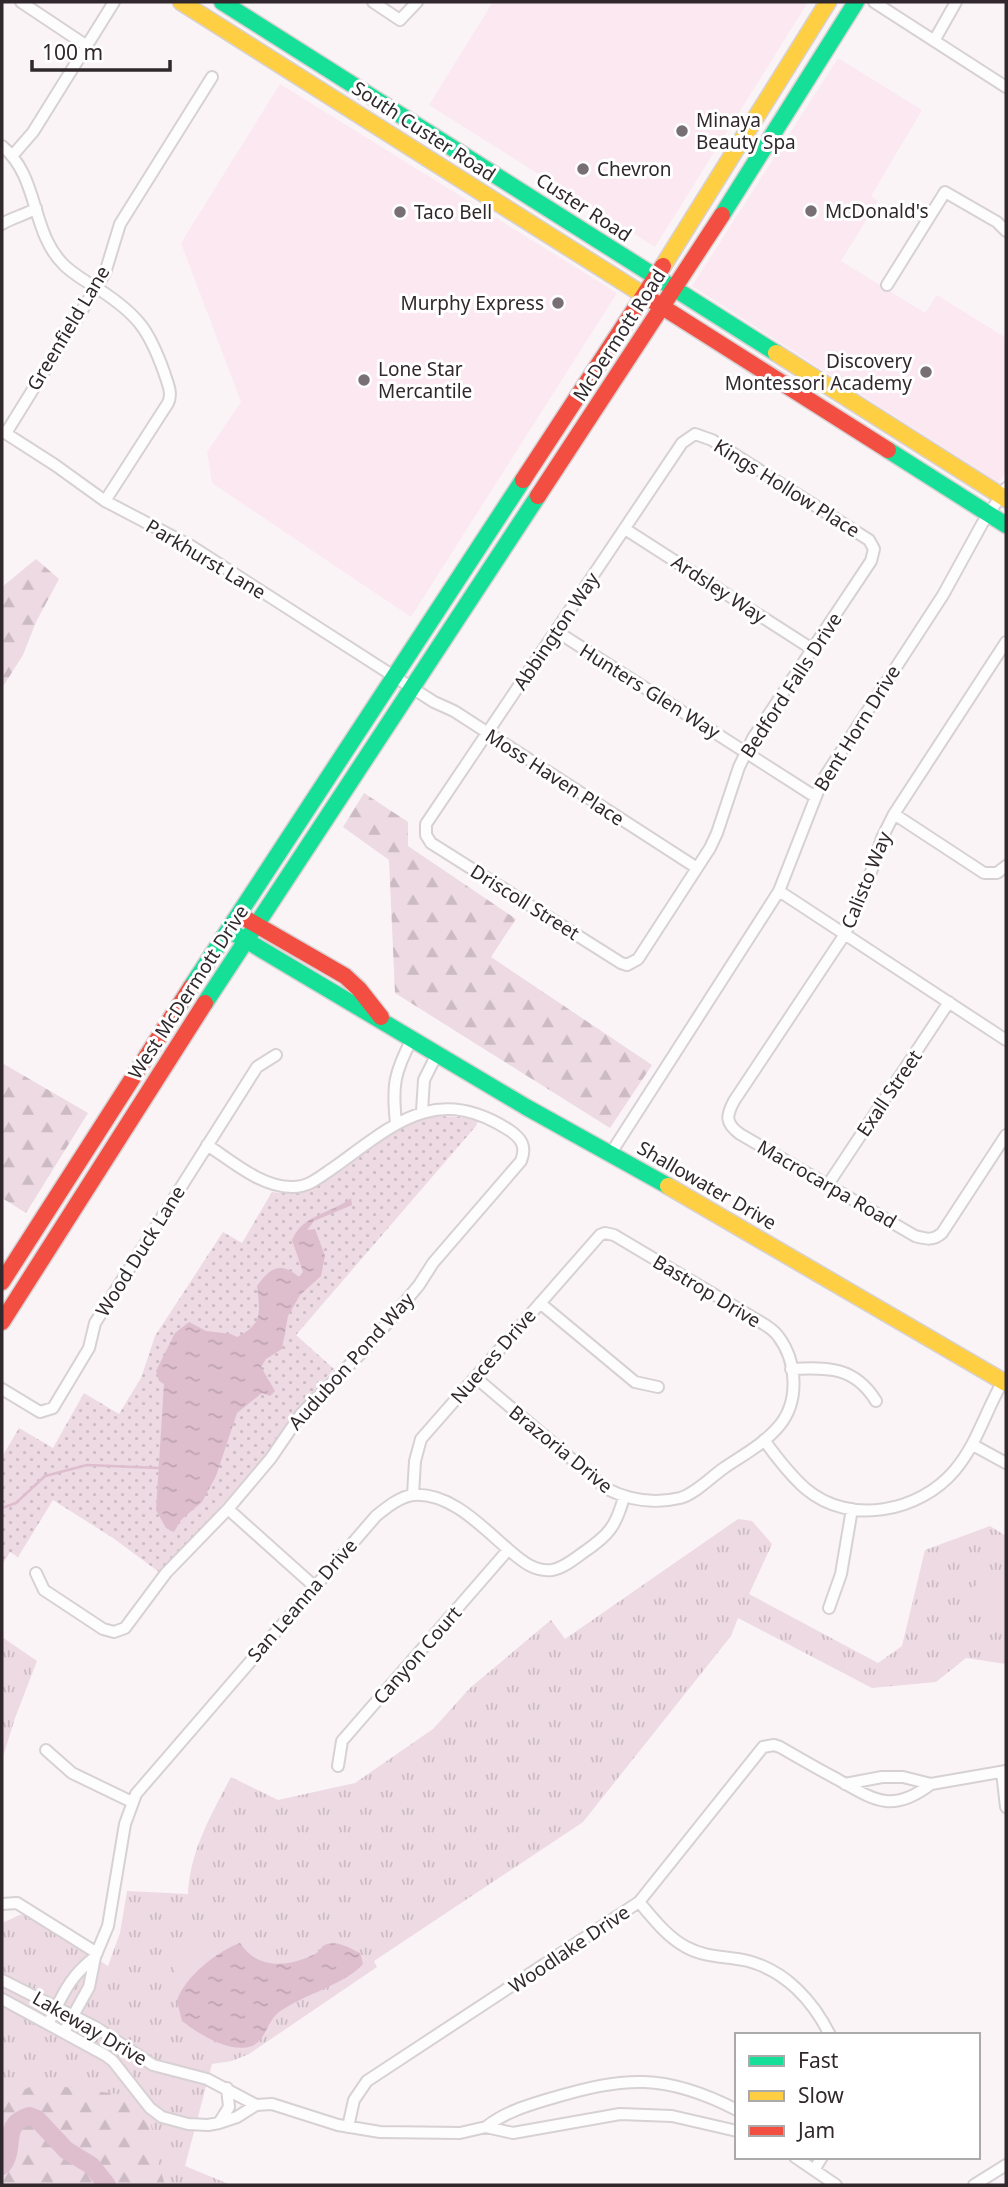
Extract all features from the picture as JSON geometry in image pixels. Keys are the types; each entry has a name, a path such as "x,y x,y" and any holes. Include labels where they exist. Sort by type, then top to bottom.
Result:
{"main road":[{"name":"South Custer Road","path":"181,2 1006,525"},
{"name":"Custer Road","path":"222,2 869,414 1004,495"},
{"name":"McDermott Road","path":"394,675 656,278 828,2"},
{"name":"McDermott Road","path":"411,687 675,290 856,2"},
{"path":"759,113 779,125"},
{"path":"860,431 869,414"},
{"path":"505,505 523,517"},
{"name":"West McDermott Drive","path":"2,1282 394,675"},
{"name":"West McDermott Drive","path":"2,1322 245,940 411,687"},
{"path":"287,838 304,850"},
{"name":"Shallowater Drive","path":"238,913 336,971 359,989 387,1024"},
{"name":"Shallowater Drive","path":"228,930 1005,1382"},
{"path":"308,978 323,979 336,971"}],"street":[{"path":"21,2 87,46"},
{"path":"13,155 33,132 114,2"},
{"path":"373,2 400,20 417,2"},
{"path":"874,2 1006,87"},
{"path":"934,41 956,2"},
{"name":"Greenfield Lane","path":"4,432 105,273 120,224 212,77"},
{"path":"2,146 13,155 27,180 50,249 65,266 127,308 145,330 156,350 171,397 105,501"},
{"path":"887,285 945,192 997,222 1006,231"},
{"path":"2,224 14,216 36,208"},
{"name":"Parkhurst Lane","path":"4,432 55,464 105,501 191,546 411,687"},
{"name":"Abbington Way","path":"426,835 426,824 487,733 682,443 695,434"},
{"name":"Kings Hollow Place","path":"695,434 712,440 869,540 874,549"},
{"name":"Bent Horn Drive","path":"611,1153 779,891 814,796 943,595 989,514 1004,495"},
{"name":"Ardsley Way","path":"625,529 812,649"},
{"name":"Bedford Falls Drive","path":"628,965 638,959 697,868 717,833 746,752 872,561 874,549"},
{"name":"Hunters Glen Way","path":"556,631 814,796"},
{"name":"Calisto Way","path":"727,1119 734,1101 845,934 894,814 1006,642"},
{"name":"Moss Haven Place","path":"411,687 697,868"},
{"path":"894,814 984,873 1001,870"},
{"name":"Driscoll Street","path":"426,835 431,843 628,965"},
{"path":"779,891 1006,1040"},
{"name":"Exall Street","path":"828,1183 949,1002"},
{"path":"396,1123 393,1087 399,1064 412,1039"},
{"path":"207,1145 266,1182 294,1187 310,1184 396,1123 422,1111 424,1080 437,1054"},
{"name":"Wood Duck Lane","path":"2,1389 40,1412 53,1408 89,1348 95,1323 207,1145 257,1067 276,1055"},
{"name":"Audubon Pond Way","path":"36,1573 44,1590 103,1629 114,1632 125,1628 166,1573 228,1509 271,1458 301,1414 369,1345 419,1285 433,1263 521,1161 523,1145 519,1136 490,1117 455,1109 422,1111"},
{"name":"Macrocarpa Road","path":"727,1119 732,1128 740,1133 915,1236 932,1239 942,1233 1006,1136"},
{"name":"Nueces Drive","path":"412,1495 415,1461 421,1439 600,1235 605,1233"},
{"name":"Bastrop Drive","path":"605,1233 614,1235 777,1334 790,1357 794,1383 789,1410 780,1425 764,1440"},
{"path":"540,1303 635,1382 658,1387"},
{"path":"792,1368 825,1367 848,1374 865,1384 876,1401"},
{"name":"Brazoria Drive","path":"475,1377 607,1489 624,1497 658,1502 682,1497 764,1440"},
{"path":"764,1440 787,1470 808,1490 832,1504 864,1512 901,1506 932,1492 955,1471 973,1445 988,1410 1005,1382"},
{"path":"973,1445 1006,1463"},
{"path":"412,1495 438,1498 463,1511 523,1562 537,1569 549,1570 561,1568 604,1538 617,1521 624,1497"},
{"name":"San Leanna Drive","path":"64,2032 89,1987 96,1955 108,1926 125,1824 132,1802 376,1516 392,1504 412,1495"},
{"path":"228,1509 314,1586"},
{"path":"829,1608 841,1574 852,1509"},
{"name":"Canyon Court","path":"338,1766 342,1741 508,1550"},
{"name":"Woodlake Drive","path":"348,2127 354,2100 367,2081 639,1902 763,1747 780,1747 866,1797 888,1801 906,1800 931,1784 1004,1771"},
{"path":"46,1750 72,1773 132,1802"},
{"path":"1004,1771 1006,1807"},
{"name":"Woodlake Drive","path":"845,1784 881,1777 903,1777 931,1784"},
{"path":"639,1902 668,1935 687,1947 712,1957 748,1961 771,1970 789,1982 807,1998 829,2033"},
{"path":"2,1905 17,1903 96,1955"},
{"name":"San Leanna Drive","path":"48,2024 77,1971 96,1955"},
{"name":"Lakeway Drive","path":"2,1980 108,2034 153,2065 195,2074 256,2105"},
{"name":"Lakeway Drive","path":"2,1999 113,2061 150,2108 162,2117 188,2124 219,2123 256,2105 280,2105 348,2127 380,2132 460,2133 486,2127 502,2115 594,2085 639,2081 674,2084 717,2099 735,2109"},
{"path":"219,2123 229,2107 227,2088"},
{"name":"Lakeway Drive","path":"486,2127 513,2133 620,2114 672,2116 735,2131"},
{"path":"798,2159 836,2185"},
{"path":"814,2170 821,2159"},
{"path":"974,2185 1006,2165"}],"shaded area":[{"path":"493,2 808,2 655,247 429,105"},
{"path":"838,58 922,110 871,196 878,201 841,261 925,313 937,295 1006,338 1006,471 999,483 692,286"},
{"path":"280,84 617,293 411,617 212,483 207,452 241,402 181,243"}],"green space":[{"path":"36,559 59,579 36,622 23,655 2,688 2,587"},
{"path":"364,793 408,822 408,846 516,919 491,957 652,1065 610,1128 395,993 389,860 343,827"},
{"path":"2,1063 88,1113 26,1213 2,1198"},
{"path":"439,1116 478,1121 296,1335 334,1369 292,1415 268,1452 197,1536 159,1572 113,1538 53,1500 18,1557 10,1552 2,1565 2,1457 19,1428 53,1448 84,1393 119,1414 141,1378 155,1336 223,1232 242,1243 272,1192 290,1193 323,1182 397,1129"},
{"path":"738,1519 752,1521 772,1544 749,1594 878,1663 902,1646 925,1550 990,1526 1006,1536 1006,1664 966,1658 936,1682 872,1688 738,1618 731,1636 583,1822 374,1961 377,1967 249,2054 232,2061 212,2064 185,2166 231,2185 2,2185 2,1922 25,1914 108,1966 120,1933 127,1891 188,1894 197,1848 231,1777 278,1800 355,1783 433,1729 470,1688 551,1620 565,1639"},
{"path":"989,1579 1006,1583 1006,1606 975,1611 969,1604 971,1590 979,1582"},
{"path":"2,1637 37,1661 2,1760"},
{"path":"189,1937 203,1940 206,1948 192,1968 180,1975 173,1970 173,1955 177,1946"},
{"path":"36,2083 132,2096 150,2119 165,2185 2,2185 2,2103"}],"water":[{"path":"351,1198 352,1205 314,1221 307,1230 315,1229 325,1256 321,1276 300,1295 288,1316 282,1349 266,1359 261,1367 275,1391 270,1396 262,1393 237,1413 216,1476 202,1502 181,1520 174,1532 166,1528 156,1510 164,1384 159,1381 156,1371 175,1333 189,1322 206,1331 237,1337 252,1327 259,1311 257,1286 266,1275 281,1268 299,1277 303,1272 292,1240 297,1231 310,1220"},
{"path":"240,1943 255,1958 274,1964 295,1962 332,1943 360,1953 363,1964 346,1978 279,2012 257,2043 243,2048 234,2047 206,2037 182,2021 177,2001 194,1974 222,1952"}],"waterway":[{"path":"2,1508 16,1503 45,1476 87,1465 159,1468"},
{"path":"2,2166 15,2125 29,2116 37,2119 66,2150 92,2166 107,2185"}],"traffic: fast":[{"path":"222,2 776,353"},
{"path":"722,215 856,2"},
{"path":"888,450 1006,525"},
{"path":"191,987 523,480"},
{"path":"205,1003 538,496"},
{"path":"237,935 526,1107 668,1186"}],"traffic: slow":[{"path":"181,2 653,301"},
{"path":"663,266 828,2"},
{"path":"776,353 1006,499"},
{"path":"668,1186 1006,1383"}],"traffic: jam":[{"path":"538,496 722,215"},
{"path":"523,480 663,266"},
{"path":"653,301 888,450"},
{"path":"248,920 345,976 381,1017"},
{"path":"2,1282 191,987"},
{"path":"2,1322 205,1003"}],"place":[{"name":"Minaya Beauty Spa","path":"682,131"},
{"name":"Chevron","path":"583,169"},
{"name":"McDonald's","path":"811,211"},
{"name":"Taco Bell","path":"400,212"},
{"name":"Murphy Express","path":"558,303"},
{"name":"Discovery Montessori Academy","path":"926,372"},
{"name":"Lone Star Mercantile","path":"364,380"}]}
